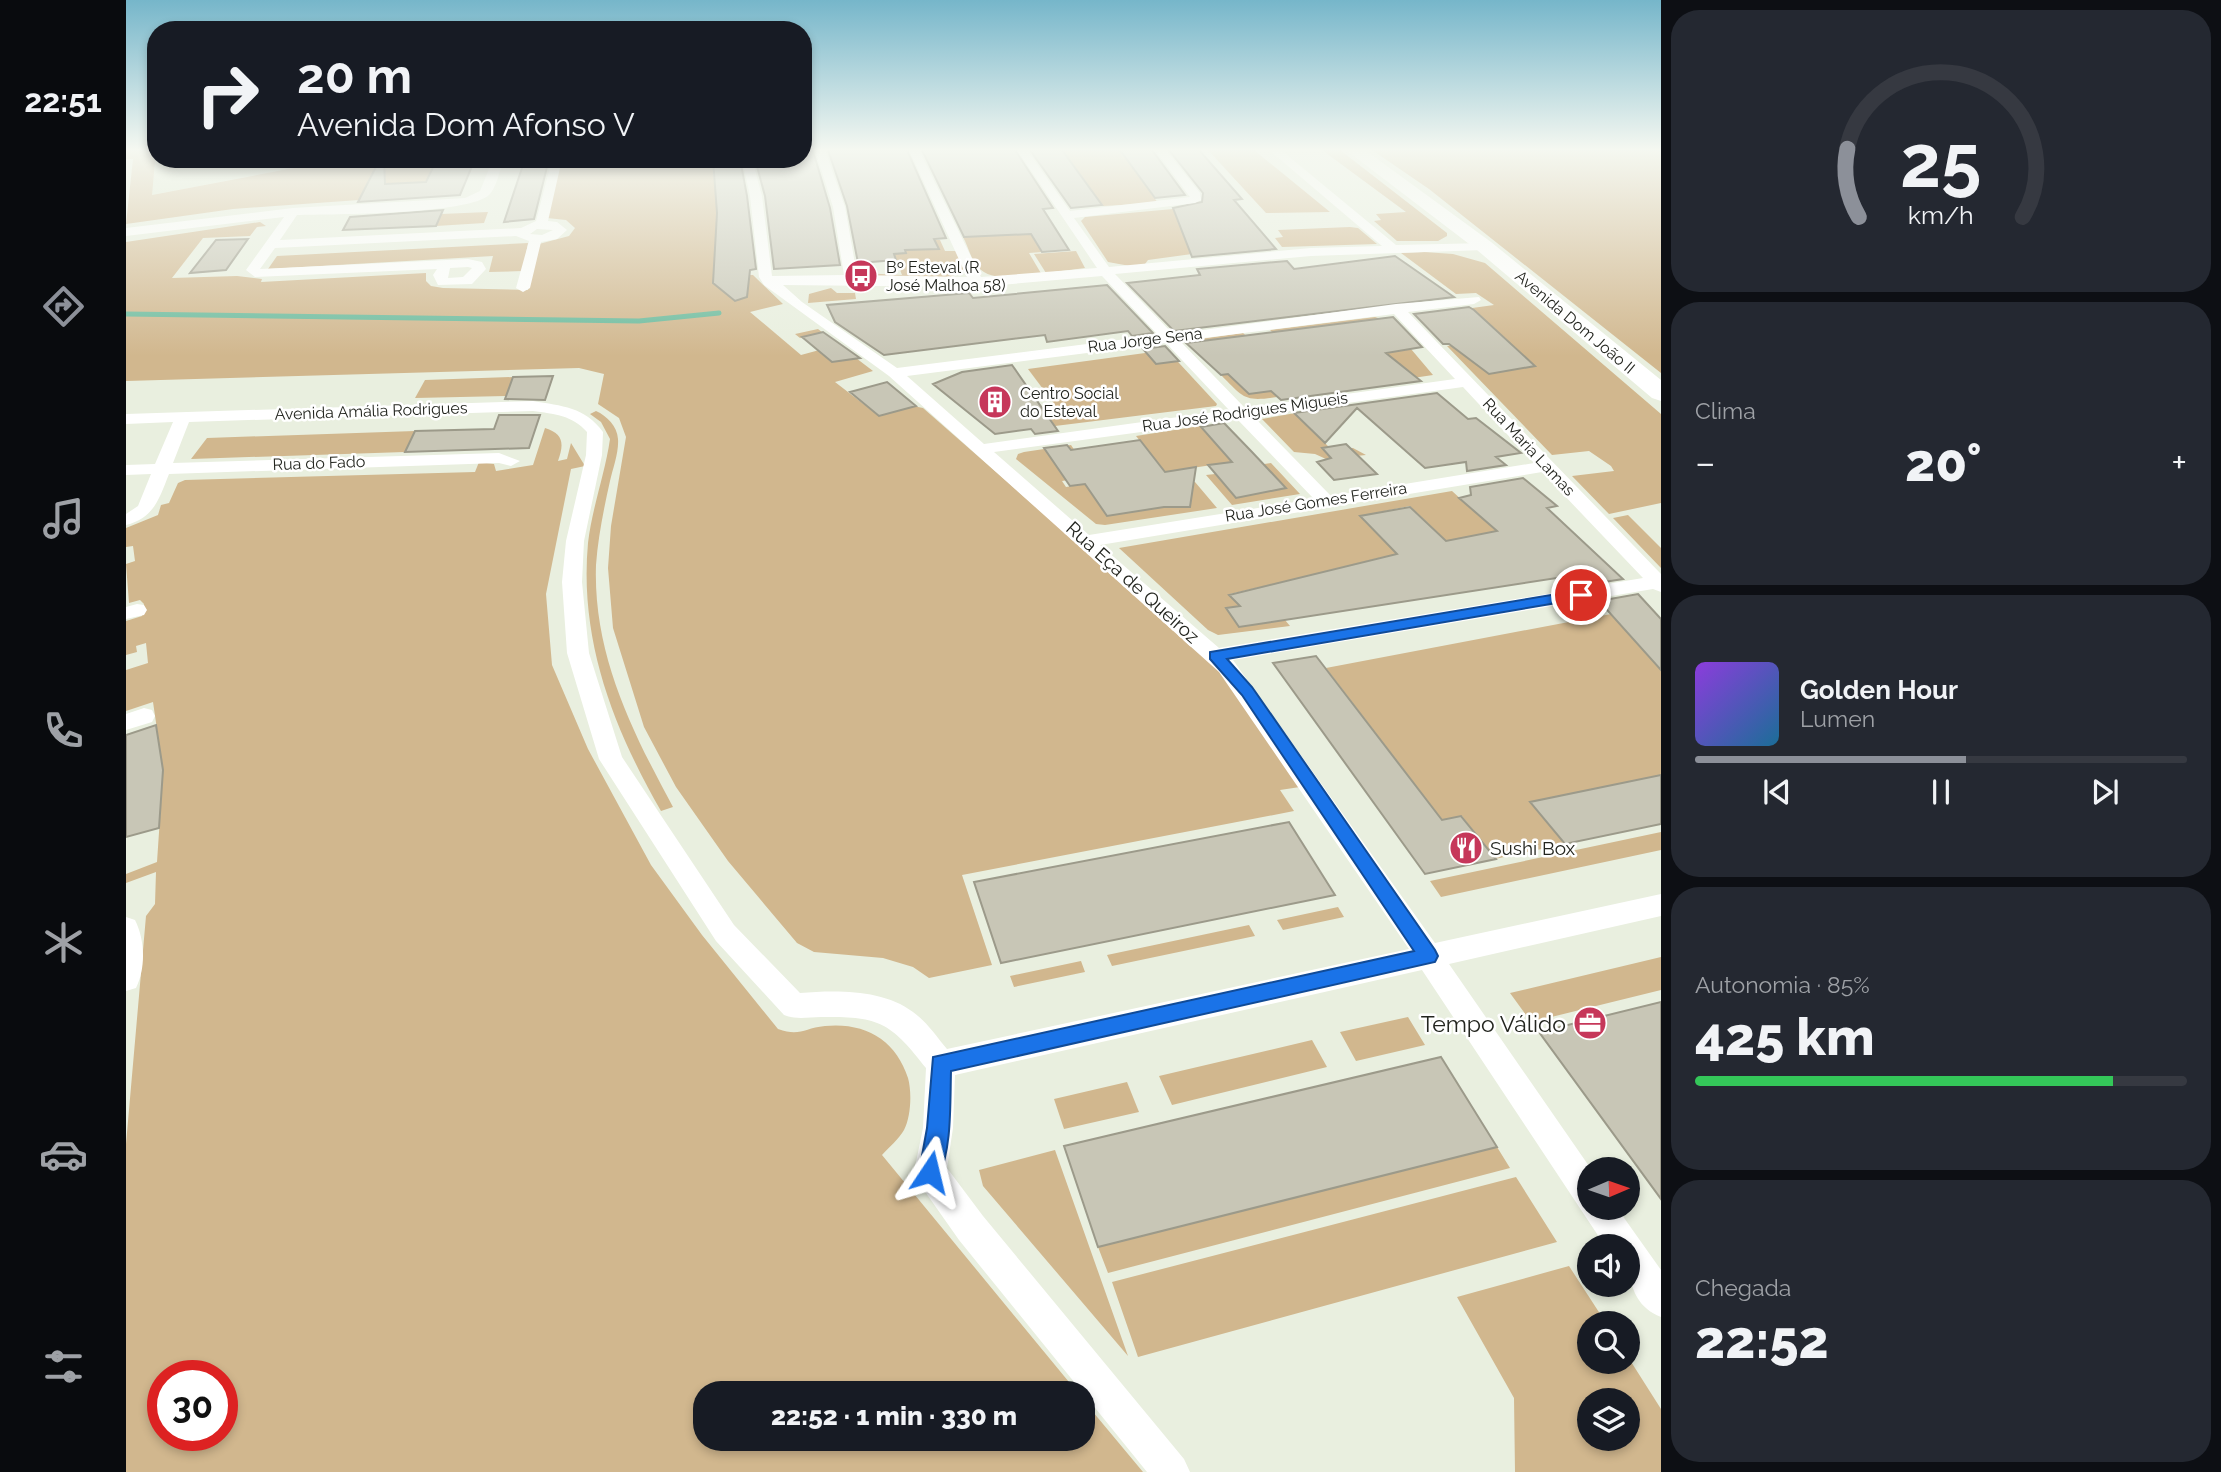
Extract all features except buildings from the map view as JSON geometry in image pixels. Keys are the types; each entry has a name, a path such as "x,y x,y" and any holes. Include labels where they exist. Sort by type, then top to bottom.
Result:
{"main road":[{"name":"Avenida Dom João II","path":"1447,219 1484,246 1661,393"},
{"name":"Avenida Dom João II","path":"1461,219 1661,377"}],"street":[{"path":"126,232 237,219"},
{"path":"288,219 253,270 260,274 445,265"},
{"path":"541,224 542,219"},
{"path":"758,219 763,269 769,282 977,283 1107,274 1280,255 1484,246"},
{"path":"841,219 852,282"},
{"path":"947,219 977,283"},
{"path":"1068,219 1107,274 1325,500"},
{"path":"1360,219 1392,248"},
{"path":"271,244 522,232 541,224 553,225 561,230 550,237 536,239 523,236 522,232"},
{"path":"523,288 536,239"},
{"path":"797,305 801,293 829,281"},
{"name":"Rua Eça de Queiroz","path":"769,282 797,305 894,373 1216,656 1247,691 1577,1176"},
{"name":"Rua Jorge Sena","path":"894,373 1474,300"},
{"name":"Rua Maria Lamas","path":"1396,308 1659,584"},
{"name":"Rua José Rodrigues Migueis","path":"982,449 1467,382"},
{"name":"Avenida Amália Rodrigues","path":"126,419 181,422 527,416 549,419 595,444 575,541 572,582 578,653 611,759 725,933 794,1006 824,1003 867,1006 904,1020 941,1064"},
{"path":"126,520 146,508 181,422"},
{"name":"Avenida Amália Rodrigues","path":"126,429 181,422"},
{"name":"Rua do Fado","path":"126,470 499,457 510,461"},
{"name":"Rua José Gomes Ferreira","path":"1087,541 1546,466"},
{"path":"1216,656 1659,584"},
{"path":"1171,1472 971,1228 930,1172 938,1128 941,1064 1661,905"},
{"path":"126,928 130,943 126,979"},
{"path":"1640,1268 1661,1300"}],"shaded area":[{"path":"127,219 164,219 126,224"},
{"path":"439,219 486,219 484,223 436,226"},
{"path":"554,219 718,219 714,273 753,275 783,304 750,312 801,355 834,346 819,333 800,338 795,334 818,329 873,371 835,382 879,416 913,406 923,408 1217,666 1300,787 1280,790 1294,811 962,875 992,965 929,978 913,967 883,958 814,952 797,943 728,861 676,787 644,727 613,628 608,568 611,526 626,437 619,418 598,404 604,374 579,368 126,381 126,242 260,222 266,226 257,227 250,236 203,238 172,278 237,276 262,279 261,282 426,273 426,281 431,286 443,288 528,290 539,244 569,236 575,228 566,220"},
{"path":"1083,219 1177,219 1192,254 1148,260 1145,264 1130,266 1108,262 1081,221"},
{"path":"1429,219 1447,233 1447,236 1438,241 1397,241 1374,221"},
{"path":"1466,219 1661,219 1661,373"},
{"path":"1358,228 1377,244 1282,247 1275,238 1283,237 1278,230"},
{"path":"1029,229 1042,252 1029,253 1042,275 999,277 984,272 973,261 963,237 1018,234"},
{"path":"934,240 940,240 945,251 956,251 964,270 948,278 858,278 860,273 902,275 894,254 905,254 904,242 908,250 937,249"},
{"path":"528,243 523,271 489,272 493,256 268,269 277,256"},
{"path":"1076,251 1085,268 1046,273 1034,254"},
{"path":"1401,253 1453,254 1485,263 1661,414 1661,503 1609,514 1572,476 1614,471 1611,466 1589,451 1552,455 1447,346 1504,338 1421,315 1494,305 1476,293 1456,294"},
{"path":"831,288 837,293 855,293 856,299 808,303 809,294"},
{"path":"1375,317 1385,320 1386,353 1411,349 1433,375 1366,385 1290,348 1270,330"},
{"path":"1243,333 1266,355 1235,381 1249,394 1271,391 1277,397 1258,399 1240,393 1221,375 1234,373 1189,343 1193,340"},
{"path":"1167,350 1216,406 1055,426 1046,412 1058,409 1028,369"},
{"path":"513,377 506,396 415,398 425,380"},
{"path":"1318,409 1323,415 1300,419 1329,447 1322,448 1353,448 1366,455 1326,459 1315,454 1294,452 1262,419"},
{"path":"596,411 611,422 618,439 617,455 603,512 596,565 601,630 618,691 643,750 673,807 661,811 628,748 615,716 603,683 589,615 588,543 610,439 601,422 590,414"},
{"path":"1200,426 1232,462 1165,472 1176,484 1195,482 1217,508 1105,525 1096,524 1016,459 1018,454 1024,452 1071,445 1075,451 1049,455 1063,475 1090,471 1093,476 1062,481 1066,487 1097,482 1101,487 1116,485 1119,490 1093,494 1107,516 1155,508 1139,487 1152,485 1144,475 1164,471 1136,436","holes":["1176,485 1190,502 1190,506 1165,508 1150,488"]},
{"path":"545,428 556,433 561,440 558,461 567,459 571,443 585,466 571,469 546,594 552,665 588,749 651,865 702,935 778,1029 797,1032 825,1026 853,1027 877,1036 896,1053 908,1078 909,1112 902,1133 882,1155 1068,1381 693,1381 693,1451 1095,1451 1095,1414 1143,1472 126,1472 126,1144 146,916 155,904 156,872 126,883 126,874 157,862 163,773 126,755 159,743 153,702 126,711 126,670 148,663 146,643 136,646 137,652 126,655 126,621 142,616 144,604 140,600 129,603 126,564 135,561 133,546 126,547 126,528 158,515 161,505 169,503 178,483 185,480 475,472 479,462 494,464 496,471 533,465"},
{"path":"415,431 405,452 191,459 207,438"},
{"path":"1271,463 1300,494 1232,505 1206,475 1215,474 1236,498 1285,488 1238,468"},
{"path":"1452,491 1496,531 1474,536 1401,577 1383,557 1326,571 1334,581 1269,585 1230,594 1271,601 1226,608 1239,627 1285,620 1290,626 1218,635 1208,630 1119,548","holes":["1410,506 1433,528 1381,538 1364,521 1370,514"]},
{"path":"1628,515 1661,548 1661,568 1613,518"},
{"path":"1611,614 1661,670 1661,775 1530,802 1565,844 1495,859 1462,816 1442,820 1326,668"},
{"path":"1661,832 1661,850 1441,897 1430,881"},
{"path":"1338,907 1344,917 1283,930 1277,920"},
{"path":"1249,925 1255,936 1112,966 1107,955"},
{"path":"1661,957 1661,990 1531,1022 1510,993"},
{"path":"1081,961 1085,972 1014,987 1010,976"},
{"path":"1408,1017 1425,1045 1356,1061 1340,1032"},
{"path":"1312,1040 1327,1067 1172,1105 1159,1076"},
{"path":"1127,1082 1139,1112 1064,1129 1054,1099"},
{"path":"1497,1147 1510,1168 1108,1273 1098,1247"},
{"path":"1055,1150 1128,1356 983,1186 979,1170"},
{"path":"1516,1177 1557,1242 1138,1357 1112,1282"},
{"path":"1569,1266 1577,1278 1577,1297 1589,1297 1598,1311 1577,1311 1577,1374 1639,1374 1661,1409 1661,1472 1515,1472 1514,1398 1457,1297"}],"waterway":[{"path":"126,314 639,321 719,313"}],"place":[{"name":"Bº Esteval (R José Malhoa 58)","path":"861,276"},
{"name":"Centro Social do Esteval","path":"995,402"},
{"name":"Sushi Box","path":"1466,848"},
{"name":"Tempo Válido","path":"1590,1023"}],"route":[{"path":"930,1172 938,1128 941,1064 1428,956 1247,691 1216,656 1581,595"}]}
